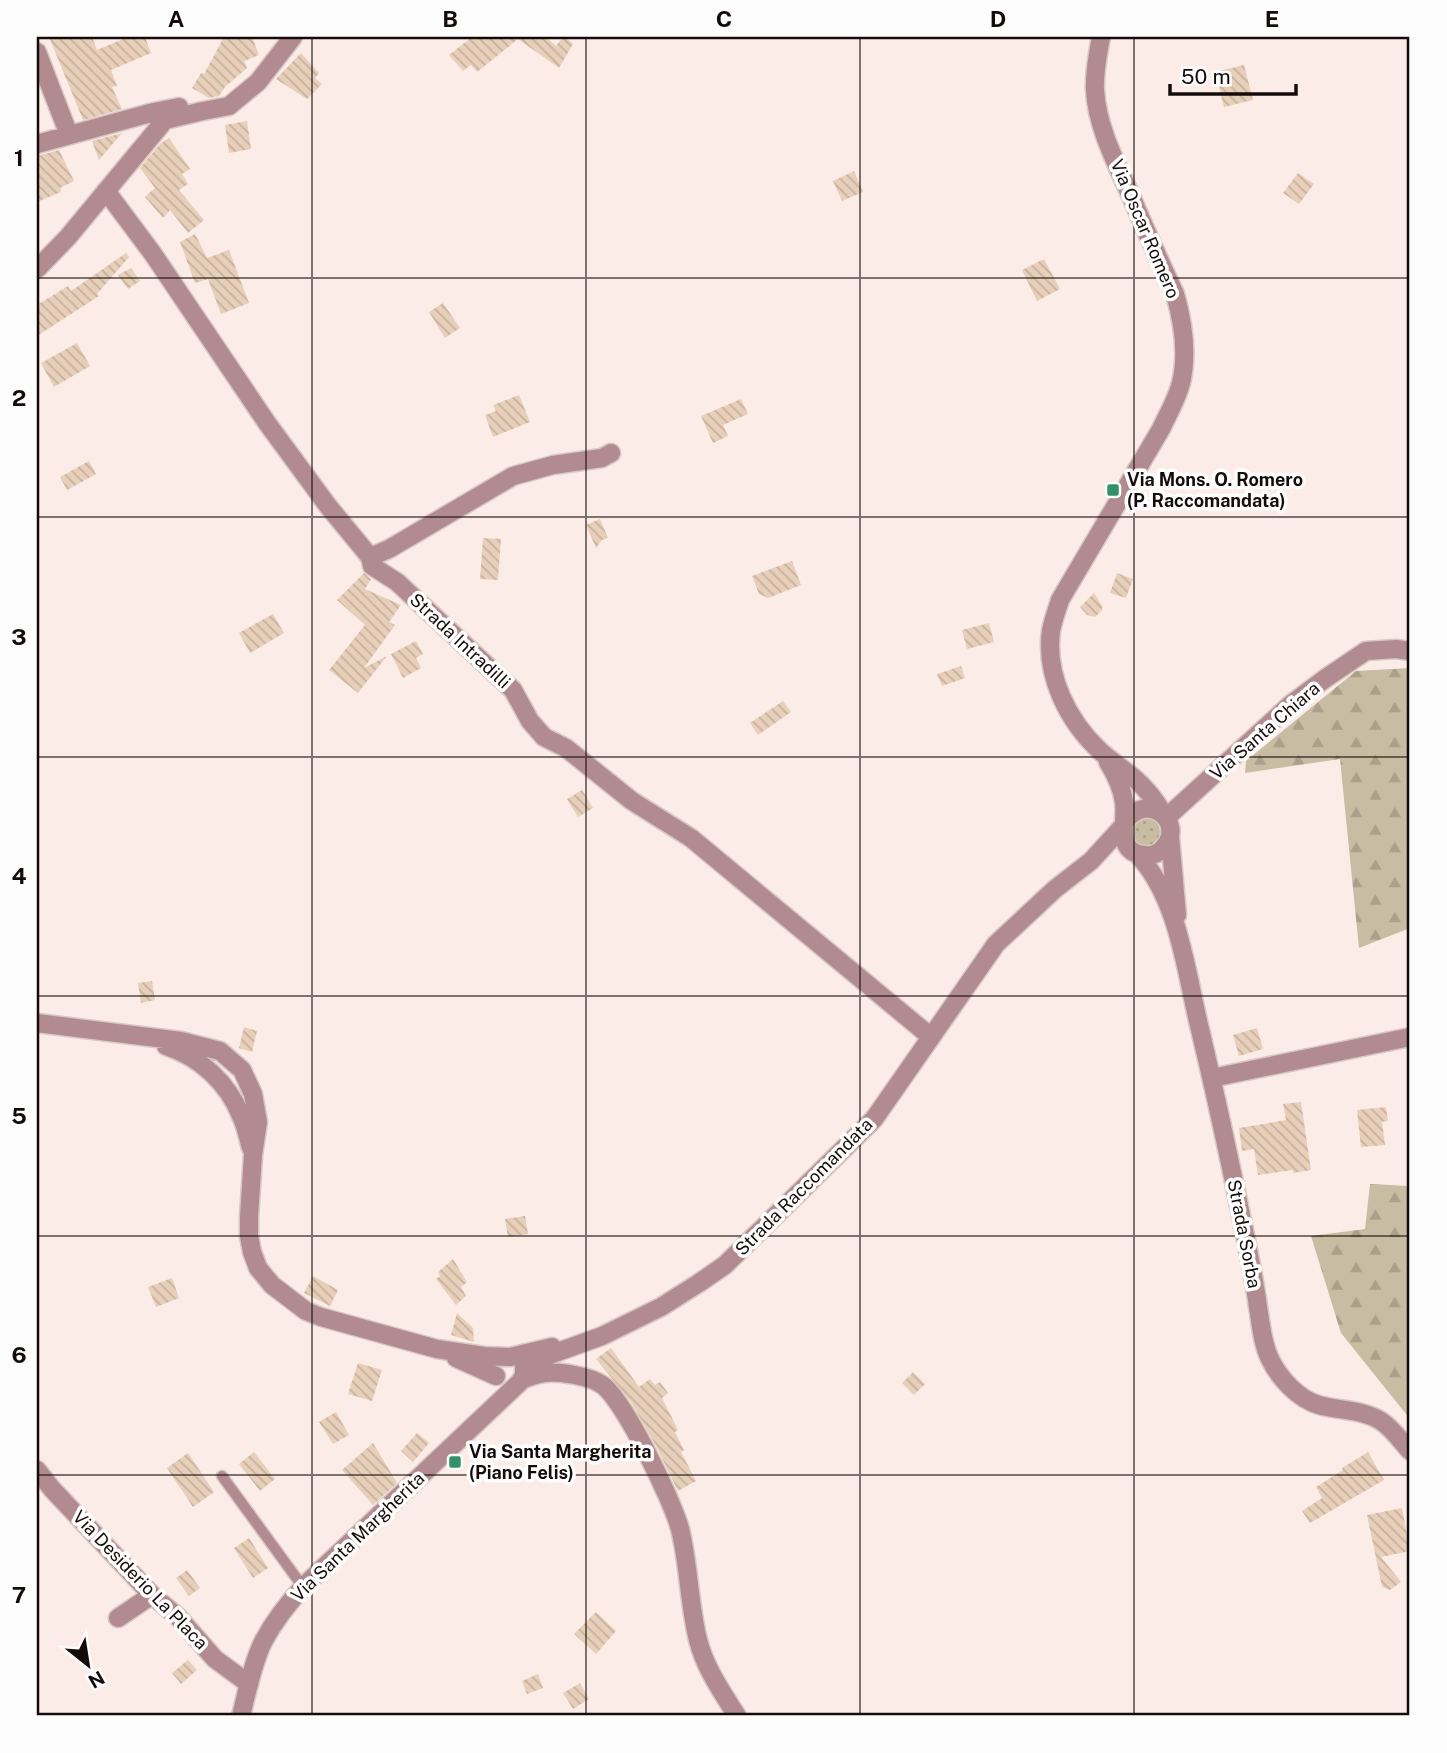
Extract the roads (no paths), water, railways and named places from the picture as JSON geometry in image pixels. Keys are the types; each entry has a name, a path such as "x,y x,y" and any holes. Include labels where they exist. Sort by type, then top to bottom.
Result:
{"street":[{"path":"37,269 68,237 165,120 229,106 258,82 293,37"},
{"name":"Via Oscar Romero","path":"1101,37 1095,89 1104,132 1175,295 1181,314 1183,335 1181,382 1173,404 1060,600 1051,631 1052,667 1058,691 1073,719 1102,753"},
{"path":"37,52 69,135"},
{"path":"37,144 154,112 244,94"},
{"name":"Strada Intradilli","path":"106,191 153,254 267,423 328,506 370,557 372,566 397,582 513,690 530,721 544,737 566,748 632,801 691,838 931,1037"},
{"path":"370,557 389,549 513,476 602,458 611,453"},
{"name":"Via Santa Chiara","path":"1165,817 1290,705 1326,678 1366,651 1410,651"},
{"path":"1102,753 1135,779 1153,798 1165,817 1170,831 1178,939"},
{"path":"1102,753 1118,778 1123,792 1124,839 1148,865 1161,887 1178,939"},
{"path":"1091,861 1135,810 1151,808 1165,817"},
{"path":"1091,861 1116,850 1153,855 1167,845 1170,837"},
{"name":"Strada Raccomandata","path":"587,1341 661,1307 725,1265 874,1119 996,944 1055,889 1091,861"},
{"name":"Strada Sorba","path":"1178,939 1212,1078 1256,1293 1263,1341 1270,1359 1284,1380 1301,1396 1318,1405 1367,1414 1382,1422 1410,1451"},
{"path":"37,1023 181,1041 220,1051 242,1070 253,1094 258,1122 253,1155 249,1236 258,1268 272,1285 306,1311 321,1317 437,1349 516,1358 523,1365 523,1379"},
{"path":"137,1036 173,1048 204,1065 227,1090 242,1116 253,1155"},
{"path":"1212,1078 1410,1037"},
{"path":"486,1414 495,1398 496,1367 502,1359 587,1341"},
{"name":"Via Santa Margherita","path":"241,1716 248,1684 262,1644 281,1613 303,1587 523,1379 535,1363 587,1341"},
{"path":"437,1349 497,1378 505,1385 510,1386 545,1373 587,1378 603,1384 614,1396 664,1488 676,1517 686,1556 698,1641 710,1673 737,1716"},
{"name":"Via Desiderio La Placa","path":"37,1470 152,1595 178,1617 215,1660 248,1684"},
{"path":"118,1618 152,1595"}],"lane":[{"path":"222,1476 303,1587"}],"place":[{"name":"Via Mons. O. Romero (P. Raccomandata)","path":"1113,490"},
{"name":"Via Santa Margherita (Piano Felis)","path":"455,1462"}]}
